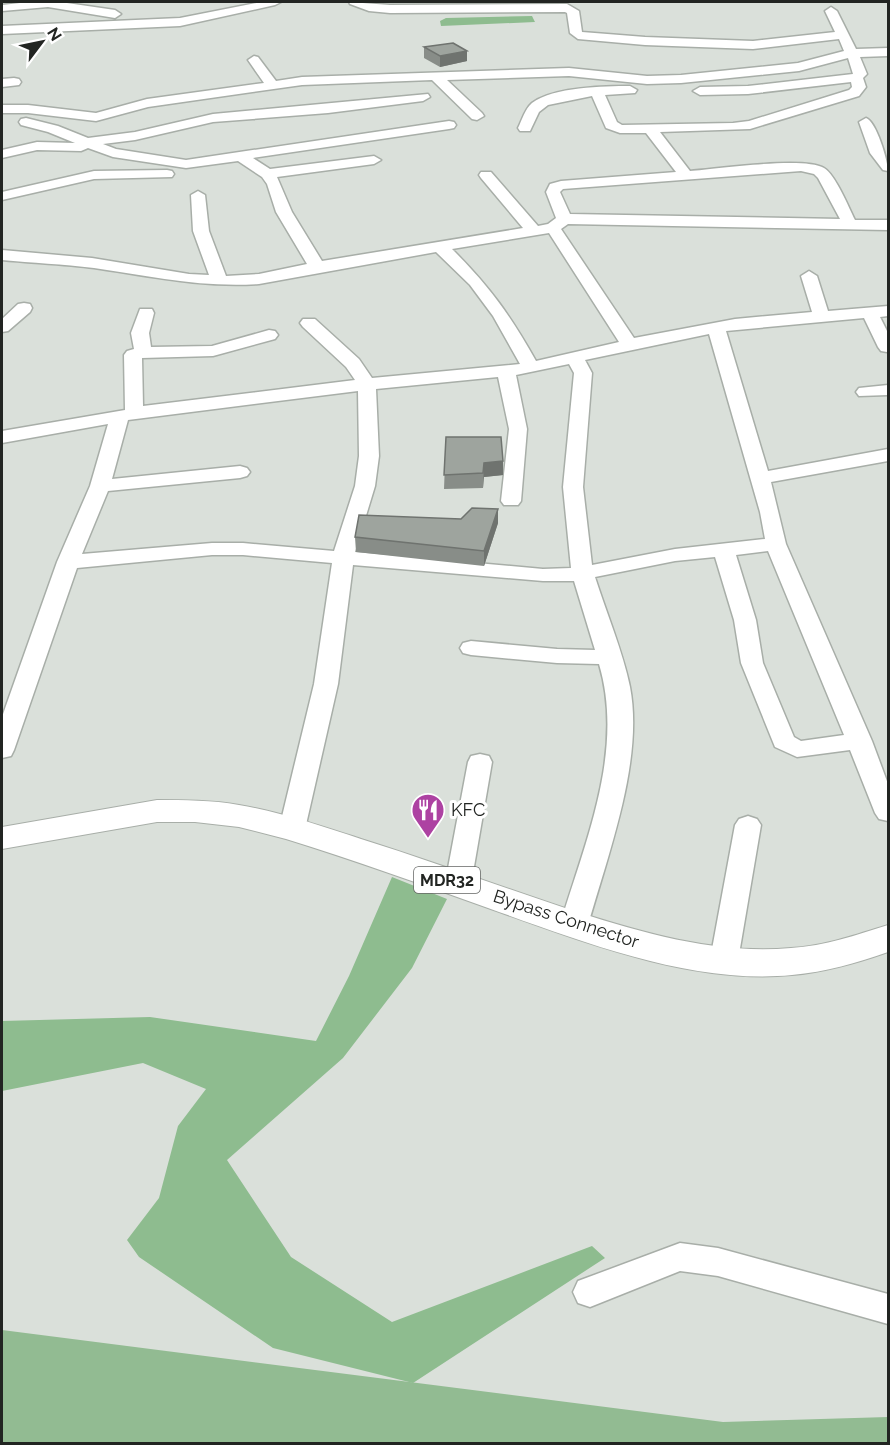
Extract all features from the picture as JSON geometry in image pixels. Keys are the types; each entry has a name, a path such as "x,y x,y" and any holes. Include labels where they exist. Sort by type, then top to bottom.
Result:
{"main road":[{"name":"Bypass Connector","path":"2,838 157,811 195,811 239,816 292,829 574,925 658,948 724,960 770,964 823,960 868,948 888,938"}],"street":[{"path":"2,30 180,22 275,2"},
{"path":"354,2 369,7 390,9 567,8 573,11 578,35 645,41 753,45 843,34"},
{"path":"2,8 48,3 102,12 148,15 171,10"},
{"path":"525,128 535,108 542,102 597,92 748,90 856,77 861,74 831,11"},
{"path":"2,109 28,109 96,117 147,103 302,81 569,72 647,80 681,79 799,67 850,54 888,52"},
{"path":"254,60 272,84"},
{"path":"597,92 612,125 620,129 750,125 855,93 859,87 856,77"},
{"path":"437,78 477,116"},
{"path":"84,142 135,136 213,118 328,109 423,97"},
{"path":"2,119 33,123 98,148"},
{"path":"866,122 877,153 888,167"},
{"path":"2,154 50,145 98,148 164,162 186,164 449,125"},
{"path":"650,129 687,175"},
{"path":"242,157 267,174 273,183 284,212 317,267"},
{"path":"2,196 94,175 211,172 220,168 219,160"},
{"path":"267,174 374,160"},
{"path":"630,345 559,223 552,192 555,187 687,175 811,168 824,176 850,224"},
{"path":"486,175 535,232"},
{"path":"198,195 201,231 219,280"},
{"path":"2,255 73,261 189,279 259,279 439,246 535,232 559,223 888,225"},
{"path":"439,246 476,282 501,315 531,369"},
{"path":"809,276 821,315"},
{"path":"2,327 24,308"},
{"path":"2,437 127,414 367,384 531,369 716,327 821,315 888,311"},
{"path":"869,312 887,348"},
{"path":"143,352 140,333 146,313"},
{"path":"292,829 326,684 343,557 365,486 369,456 367,384 353,363 309,323"},
{"path":"716,327 760,478 776,544 860,741 888,813"},
{"path":"2,750 68,562 127,414 131,358 143,352 213,351 269,335"},
{"path":"574,925 612,796 621,728 618,687 583,574 573,487 583,373 575,359"},
{"path":"506,372 518,429 511,501"},
{"path":"865,392 888,390"},
{"path":"760,478 888,455"},
{"path":"100,486 240,472"},
{"path":"68,562 212,549 243,549 543,575 583,574 618,565 776,544"},
{"path":"724,550 746,620 752,663 784,742 797,749 860,741"},
{"path":"471,648 557,656 609,657"},
{"path":"458,884 480,762"},
{"path":"724,960 748,825"},
{"path":"590,1292 681,1257 718,1262 888,1309"}],"green space":[{"path":"532,16 535,22 441,26 440,21 446,18"},
{"path":"392,877 447,899 412,968 343,1058 227,1160 291,1257 392,1322 592,1246 605,1258 413,1383 273,1348 139,1257 127,1240 159,1198 178,1126 206,1089 143,1063 2,1091 2,1021 150,1017 316,1041 349,976"},
{"path":"2,1330 723,1422 888,1417 888,1443 2,1443"}],"building":[{"path":"453,43 467,51 440,56 424,47"},
{"path":"446,437 501,437 503,461 484,463 483,473 444,475"},
{"path":"472,508 498,509 484,551 355,537 359,515 461,519"}],"place":[{"name":"KFC","path":"428,839"}]}
